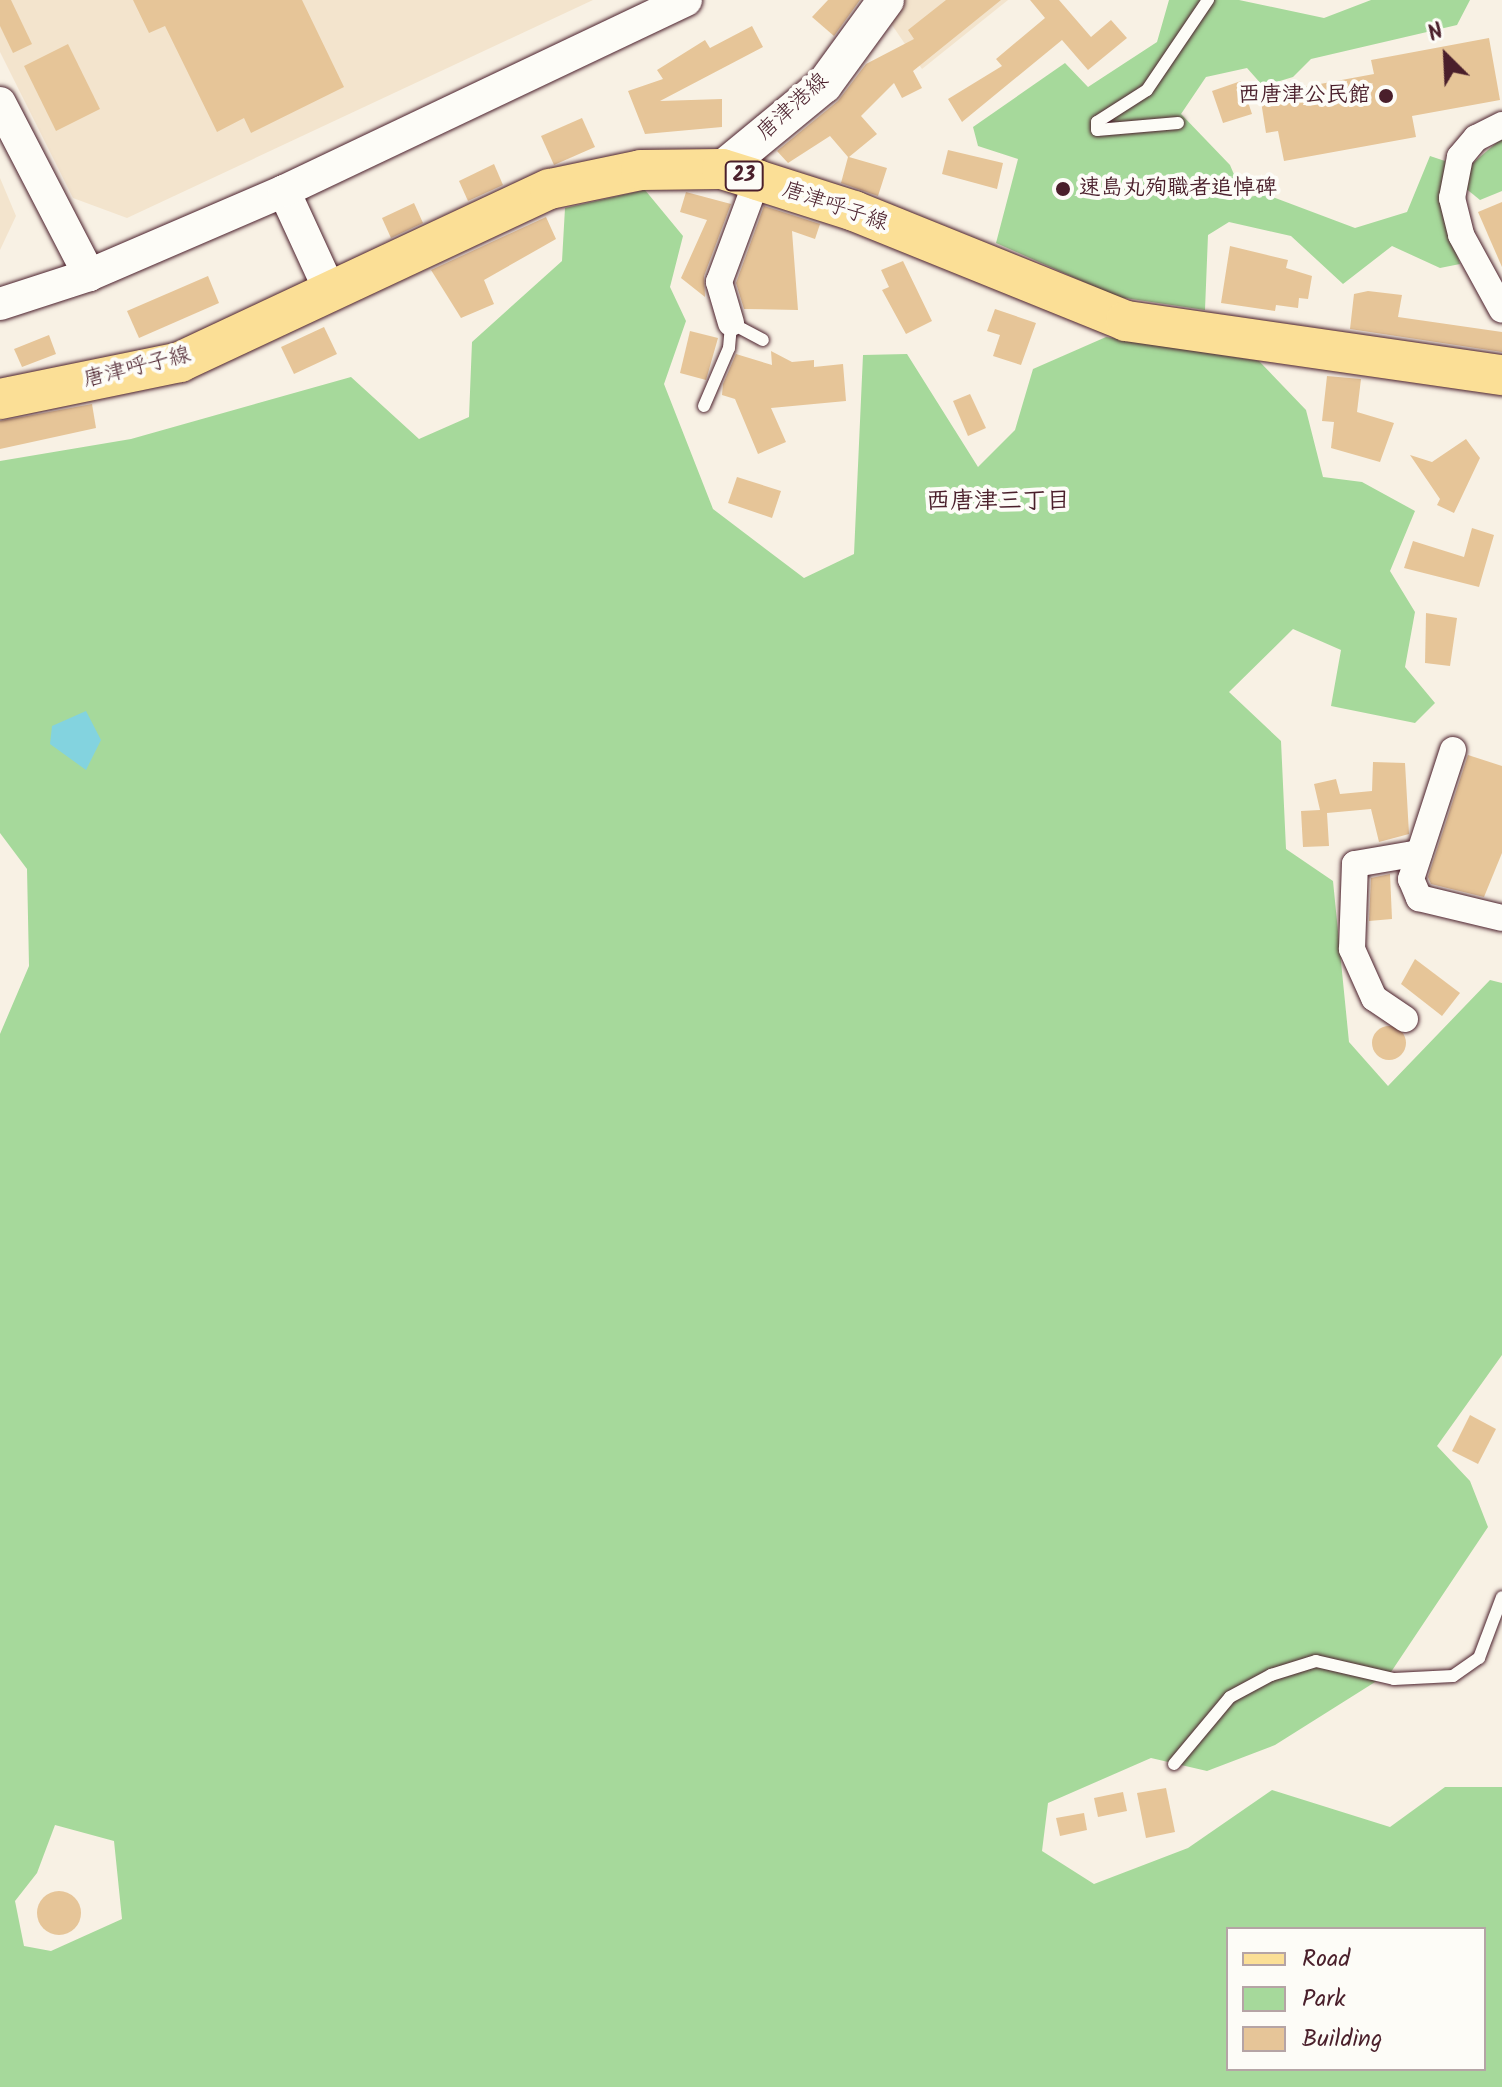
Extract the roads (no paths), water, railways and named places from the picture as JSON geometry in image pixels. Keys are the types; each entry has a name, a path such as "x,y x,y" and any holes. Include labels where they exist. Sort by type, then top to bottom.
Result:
{"main road":[{"name":"唐津港線","path":"739,175 824,85 886,0"},
{"name":"唐津呼子線","path":"0,399 180,362 550,189 641,170 739,175 854,211 1126,321 1502,375"}],"street":[{"path":"0,304 89,275 284,191 686,0"},
{"path":"0,103 89,275"},
{"path":"1502,125 1476,138 1460,157 1452,198 1461,235 1502,310"},
{"path":"731,323 719,282 739,175"},
{"path":"284,191 331,293"},
{"path":"1453,750 1411,879 1419,898 1502,918"},
{"path":"1405,1019 1374,998 1352,949 1355,864 1419,853"}],"lane":[{"path":"1178,123 1097,130 1097,122 1147,90 1208,0"},
{"path":"704,406 729,348 731,323 763,340"},
{"path":"1174,1764 1230,1697 1271,1675 1316,1661 1394,1679 1453,1676 1479,1658 1502,1597"}],"water":[{"path":"86,711 101,740 86,770 50,744 52,726"}],"place":[{"name":"西唐津公民館","path":"1386,96"},
{"name":"速島丸殉職者追悼碑","path":"1063,189"}],"district":[{"name":"西唐津三丁目","path":"998,502"}]}
